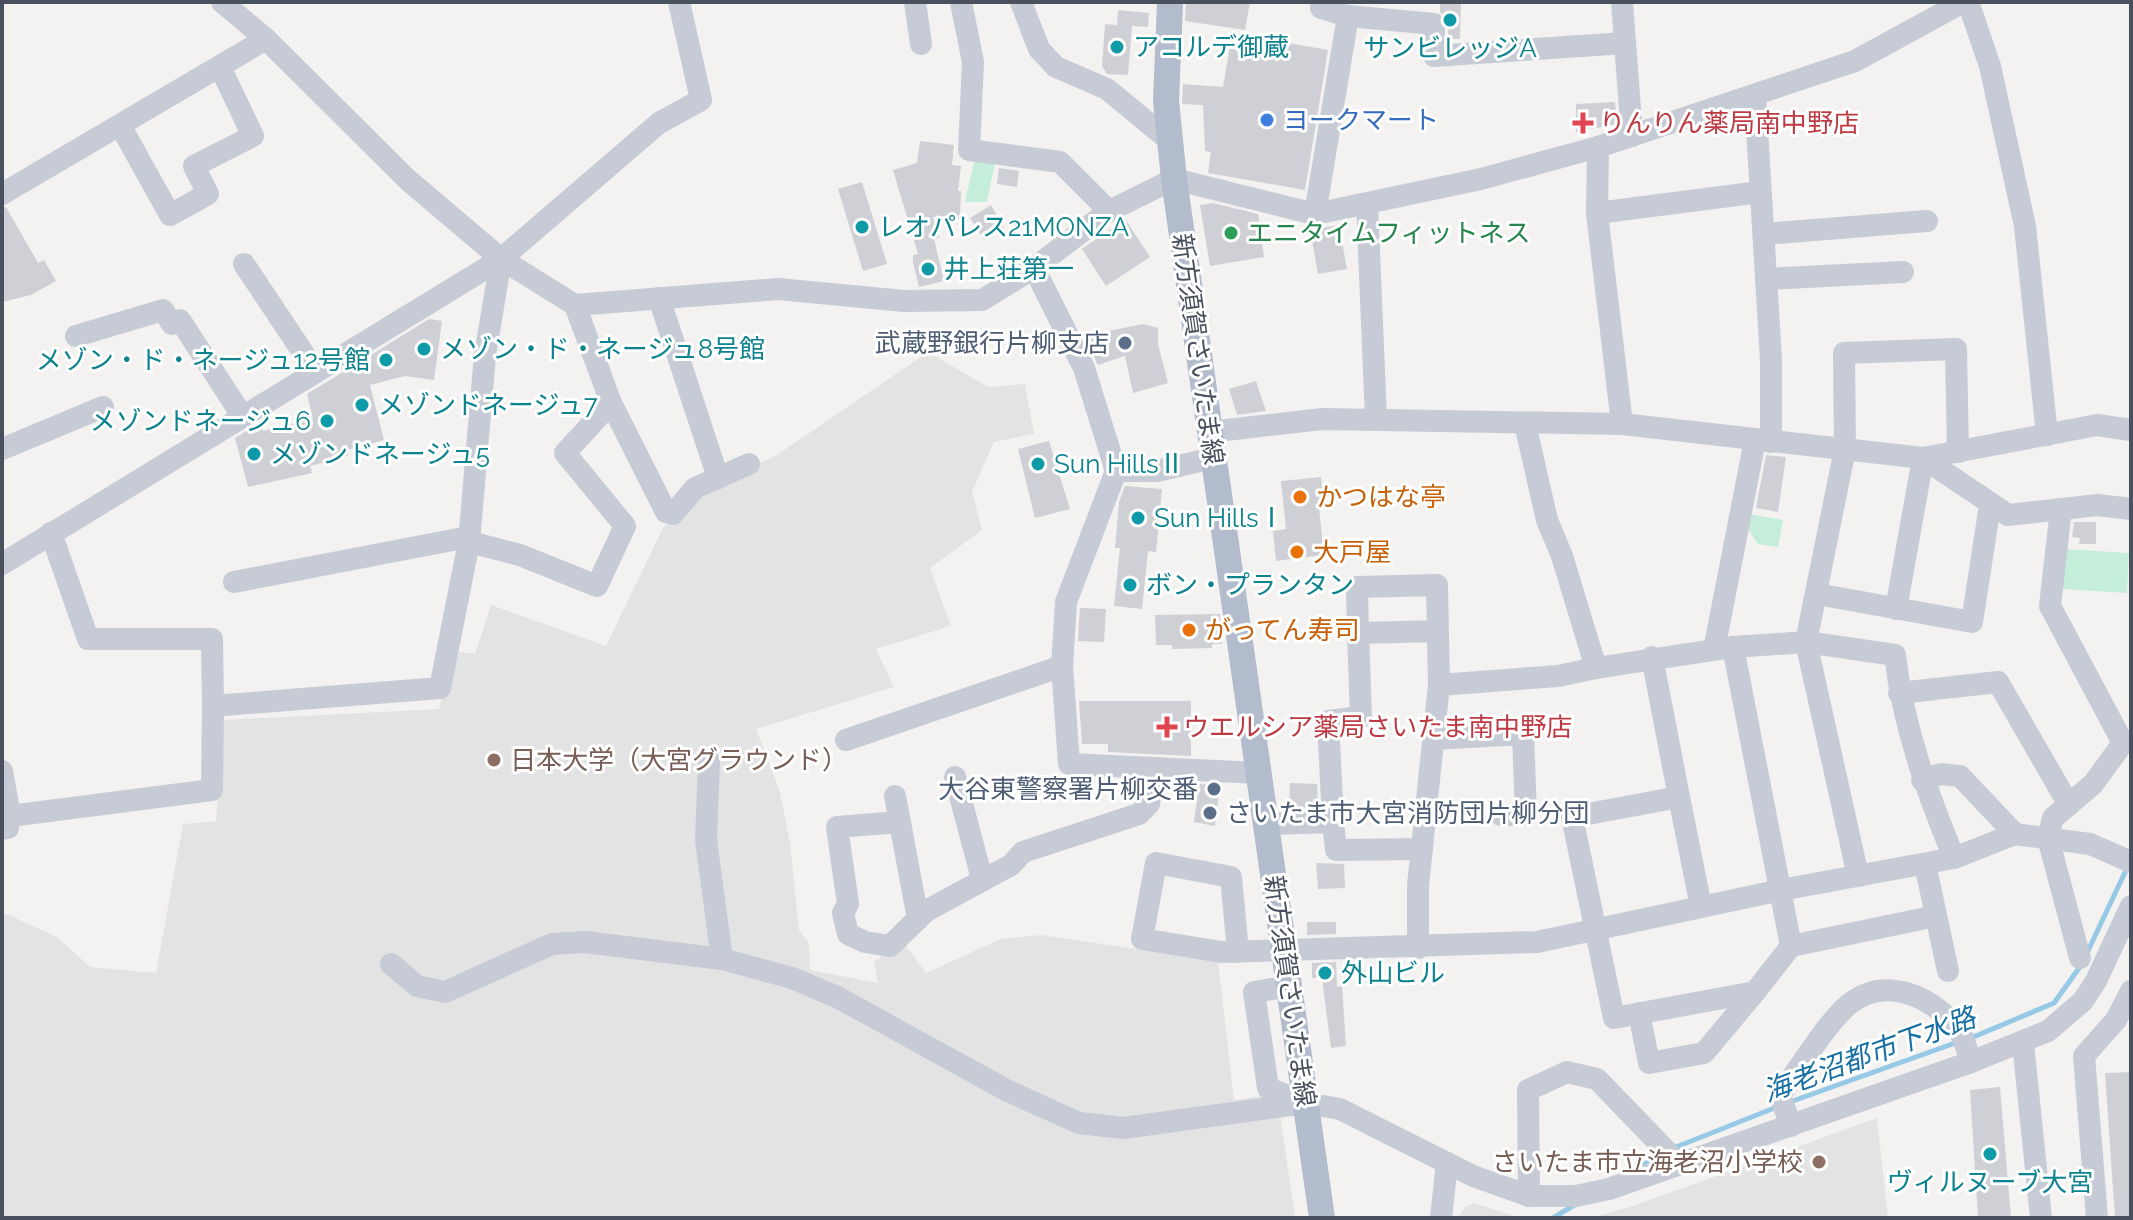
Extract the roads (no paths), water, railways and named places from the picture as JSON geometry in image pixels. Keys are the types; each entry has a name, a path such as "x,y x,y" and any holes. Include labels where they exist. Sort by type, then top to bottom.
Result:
{"main road":[{"name":"新方須賀さいたま線","path":"1170,2 1165,67 1174,179 1322,1218"}],"street":[{"path":"222,2 266,39 408,180 501,259 575,305 778,289 904,301 982,300 1034,268 1109,211 1174,179 1315,214 1481,179 1598,147 1855,61 1959,3 1990,66 2025,226 2047,435"},
{"path":"2,564 501,259 659,123 701,100 679,2"},
{"path":"915,2 921,44"},
{"path":"961,2 973,62 969,150 1060,162 1109,211"},
{"path":"1021,2 1039,49 1056,67 1107,89 1170,141"},
{"path":"1322,2 1321,8 1348,16 1434,24 1434,56 1625,43"},
{"path":"1622,2 1632,136"},
{"path":"1315,214 1348,16"},
{"path":"2,194 266,39"},
{"path":"120,125 170,215 208,194 194,166 253,136 220,67"},
{"path":"1755,96 1766,279 1763,441 1724,648 1781,890 1791,946"},
{"path":"1598,147 1597,213 1622,424"},
{"path":"1597,213 1760,192"},
{"path":"1367,204 1376,418"},
{"path":"1764,234 1927,221"},
{"path":"213,706 440,688 469,542 485,355 501,259"},
{"path":"244,264 316,372"},
{"path":"1034,268 1084,368 1116,471 1066,602 1062,666 1069,764 1259,773"},
{"path":"1766,279 1903,272"},
{"path":"659,298 718,478"},
{"path":"575,305 611,403 666,512 673,514 695,488 749,464"},
{"path":"76,336 163,310 172,324 180,320 243,417"},
{"path":"1858,876 1806,642 1845,449 1844,353 1956,349 1958,452"},
{"path":"234,582 458,539 520,555 597,586 625,526 565,453 611,403"},
{"path":"2,449 103,407"},
{"path":"1116,471 1157,471 1211,445 1322,419 1622,424 1923,458 2097,425 2131,430"},
{"path":"1525,424 1547,520 1562,556 1596,668"},
{"path":"1923,458 2008,515 2098,505 2131,509"},
{"path":"1896,609 1923,458"},
{"path":"1817,594 1972,622 1990,505"},
{"path":"2061,509 2050,606 2127,740 2093,784 2053,818 2048,838 2080,958"},
{"path":"2,771 6,823 212,790 212,639 88,639 51,533"},
{"path":"1418,948 1422,849 1439,685 1437,585 1357,587 1361,717 1328,721 1336,850 1422,849"},
{"path":"1358,633 1438,631"},
{"path":"1439,685 1558,676 1652,657 1806,642 1895,655 1899,693 1922,780 1954,858"},
{"path":"1652,657 1701,907"},
{"path":"846,740 1062,666"},
{"path":"1899,693 1998,682 2069,805"},
{"path":"1433,739 1523,734 1526,815 1501,815"},
{"path":"709,760 706,840 722,959"},
{"path":"900,822 837,827 848,904 843,913 848,934 865,942 890,946 918,919 982,879 1011,865 1023,852 1139,814 1149,804 1154,768"},
{"path":"1922,780 1941,774 1960,776 2015,834"},
{"path":"955,777 982,879"},
{"path":"895,796 918,919"},
{"path":"1679,797 1572,817 1614,1018 1755,992"},
{"path":"1266,824 1333,822"},
{"path":"1238,952 1231,877 1156,863 1142,939 1238,952 1537,942 1781,890 1954,858 2015,834 2090,844 2131,862"},
{"path":"1925,864 1948,971"},
{"path":"1290,986 1254,992 1268,1088 1306,1103 1340,1109 1447,1163 1529,1196 1576,1196 1680,1165 1971,1062 2048,1031 2083,1001 2123,945 2131,906"},
{"path":"1639,1013 1649,1063 1704,1053 1791,946 1936,916"},
{"path":"391,964 417,986 445,992 552,944 585,942 722,959 792,978 837,997 1008,1091 1079,1123 1123,1128 1306,1103"},
{"path":"1791,1126 1780,1095 1846,1006 1866,993 1887,989 1905,991 1927,1001 1958,1029 1971,1062"},
{"path":"2097,1218 2084,1056 2116,1020 2131,991"},
{"path":"2023,1043 2041,1218"},
{"path":"1529,1196 1528,1090 1567,1072 1597,1079 1680,1165"},
{"path":"1441,1218 1447,1163"}],"waterway":[{"name":"海老沼都市下水路","path":"2086,955 2128,866"},
{"name":"海老沼都市下水路","path":"1971,1038 2054,1003 2082,964"},
{"name":"海老沼都市下水路","path":"1790,1102 1958,1042"},
{"name":"海老沼都市下水路","path":"1671,1149 1777,1107"},
{"name":"海老沼都市下水路","path":"1636,1169 1662,1154"},
{"name":"海老沼都市下水路","path":"1553,1218 1576,1204"}],"place":[{"name":"サンビレッジA","path":"1450,20"},
{"name":"アコルデ御蔵","path":"1117,47"},
{"name":"ヨークマート","path":"1267,120"},
{"name":"りんりん薬局南中野店","path":"1583,123"},
{"name":"レオパレス21MONZA","path":"862,227"},
{"name":"エニタイムフィットネス","path":"1231,233"},
{"name":"井上荘第一","path":"928,269"},
{"name":"武蔵野銀行片柳支店","path":"1125,343"},
{"name":"メゾン・ド・ネージュ8号館","path":"424,349"},
{"name":"メゾン・ド・ネージュ12号館","path":"386,360"},
{"name":"メゾンドネージュ7","path":"362,405"},
{"name":"メゾンドネージュ6","path":"327,421"},
{"name":"メゾンドネージュ5","path":"254,454"},
{"name":"Sun HillsⅡ","path":"1038,464"},
{"name":"かつはな亭","path":"1300,497"},
{"name":"Sun HillsⅠ","path":"1138,518"},
{"name":"大戸屋","path":"1297,552"},
{"name":"ボン・プランタン","path":"1130,585"},
{"name":"がってん寿司","path":"1189,630"},
{"name":"ウエルシア薬局さいたま南中野店","path":"1167,727"},
{"name":"日本大学（大宮グラウンド）","path":"494,760"},
{"name":"大谷東警察署片柳交番","path":"1214,789"},
{"name":"さいたま市大宮消防団片柳分団","path":"1210,813"},
{"name":"外山ビル","path":"1325,973"},
{"name":"ヴィルヌーブ大宮","path":"1990,1154"},
{"name":"さいたま市立海老沼小学校","path":"1819,1162"}]}
